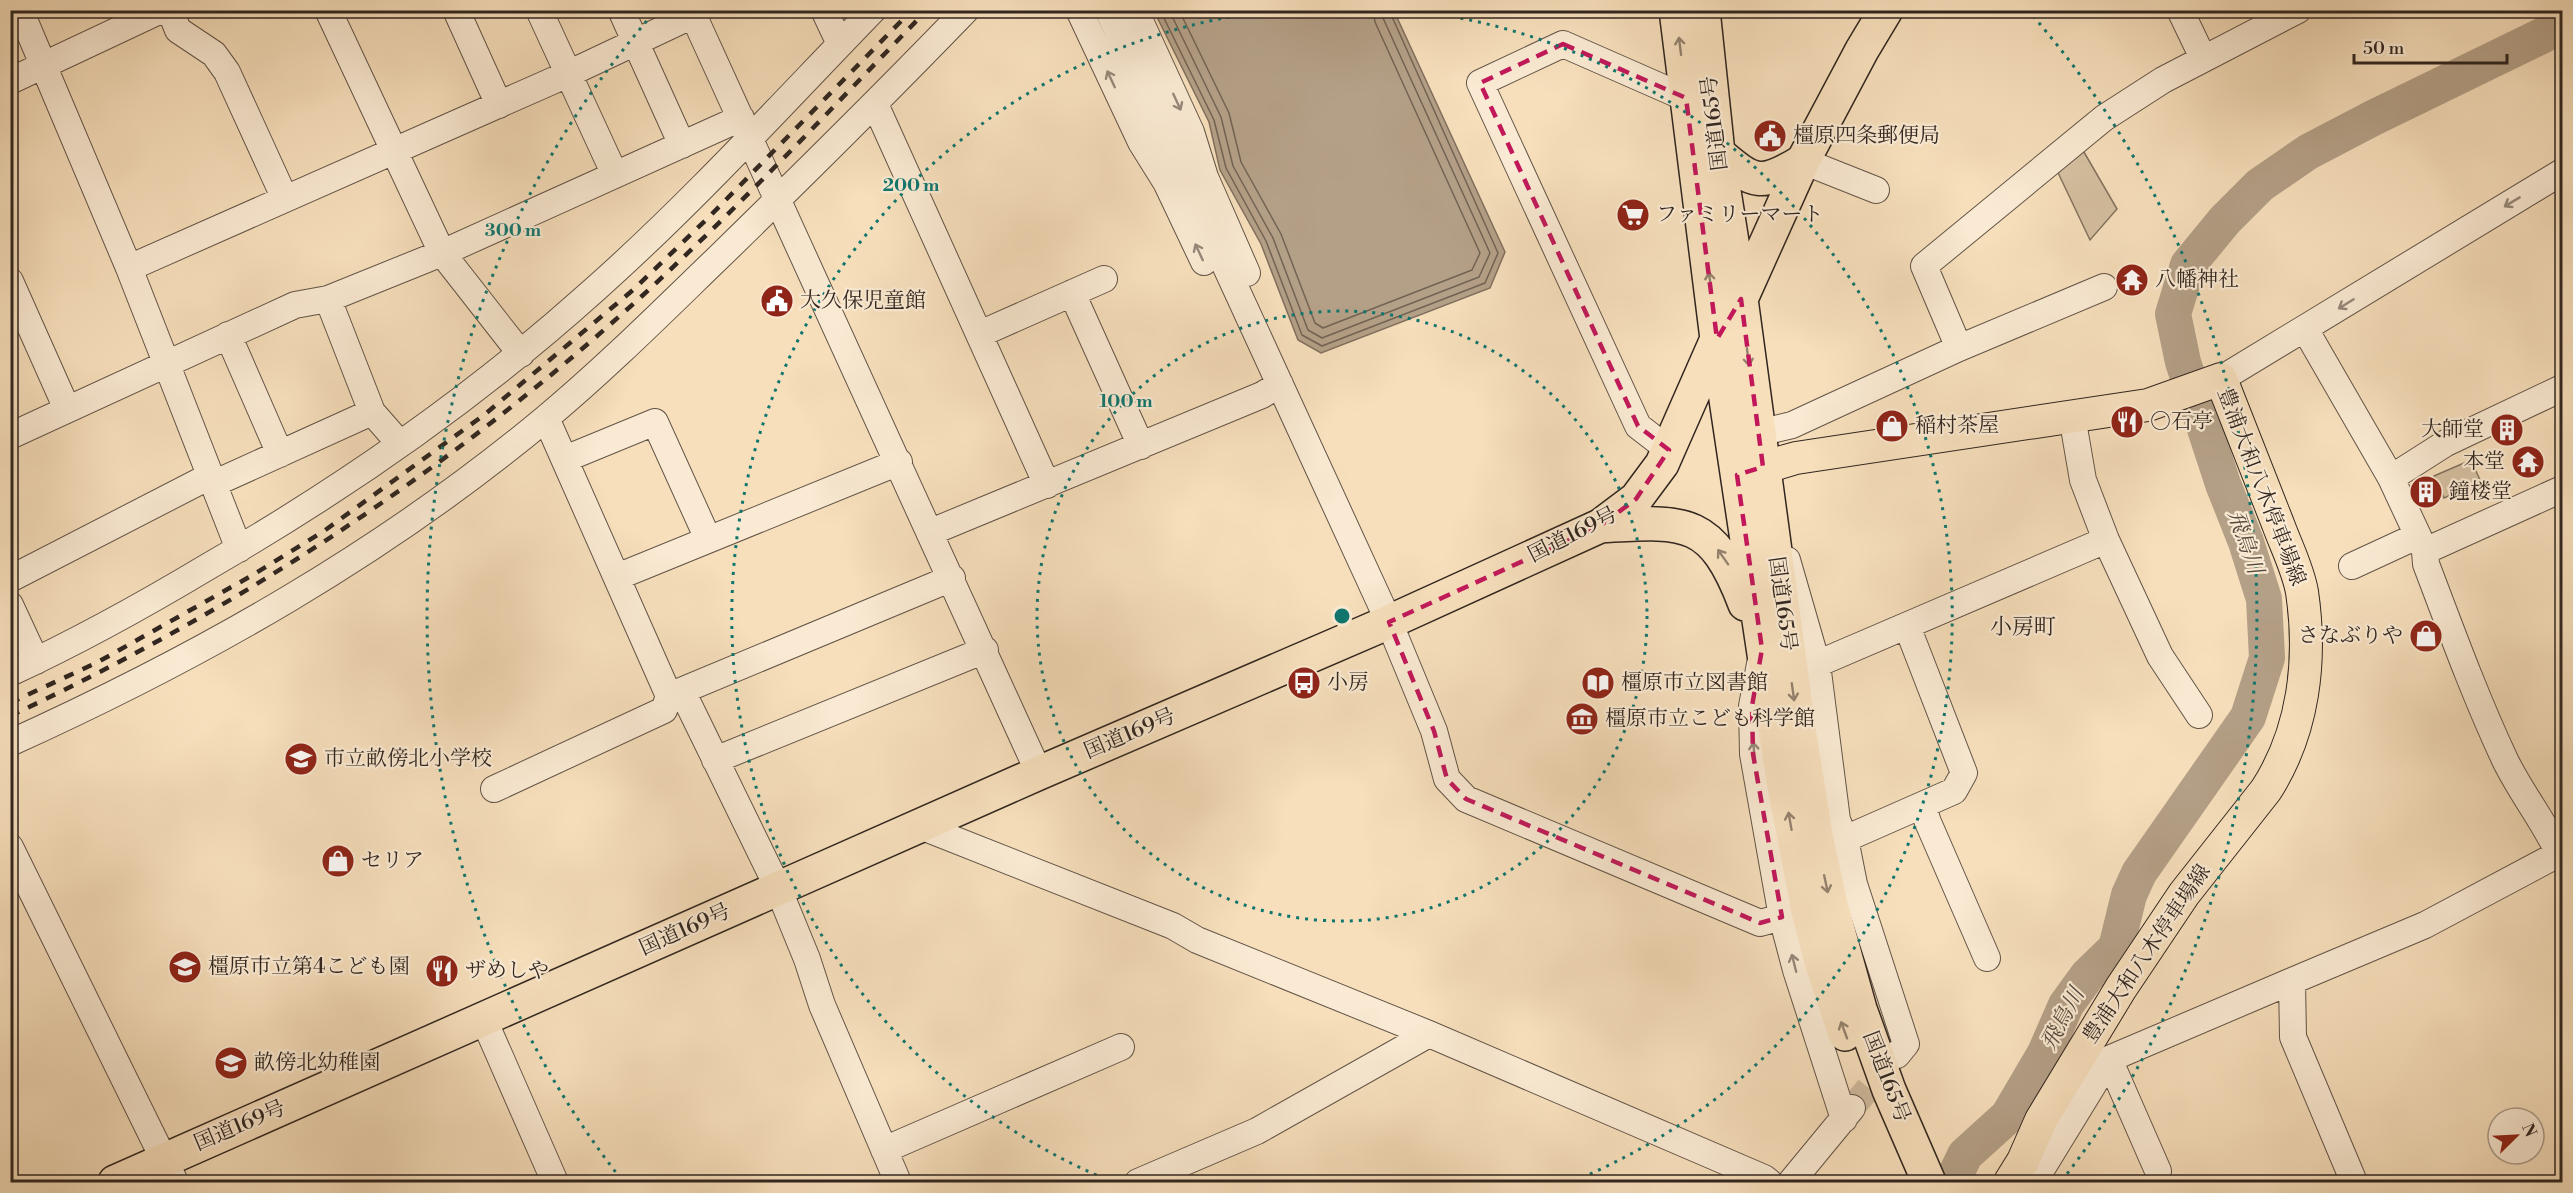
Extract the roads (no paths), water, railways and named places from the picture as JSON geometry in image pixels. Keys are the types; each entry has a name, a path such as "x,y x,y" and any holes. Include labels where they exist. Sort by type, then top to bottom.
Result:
{"highway":[{"name":"国道169号","path":"115,1182 169,1171 484,1020 1039,772 1389,622 1600,526 1636,499 1662,464 1717,339 1741,299 1803,161 1886,10"},
{"name":"国道165号","path":"1697,11 1686,98 1717,339 1750,471 1772,530 1799,729 1816,835 1831,905 1864,1019 1918,1179"},
{"name":"国道165号","path":"1697,11 1741,299 1758,433 1750,471 1762,649 1793,841 1821,960 1847,1038 1918,1179"},
{"path":"1718,153 1742,173 1760,180 1779,176 1803,161"},
{"path":"1600,526 1678,524 1701,534 1713,544 1733,572 1762,649"}],"main road":[{"name":"豊浦大和八木停車場線","path":"1750,471 1796,458 2148,405 2217,381 2302,591 2306,664 2297,722 2277,773 2184,894 2121,988 2041,1120 2028,1175"}],"street":[{"path":"20,10 129,268 239,549"},
{"path":"10,81 161,10"},
{"path":"170,10 178,30 214,54 227,72 285,199"},
{"path":"328,10 442,253 521,354"},
{"path":"456,10 499,105"},
{"path":"539,10 615,175"},
{"path":"621,10 682,145"},
{"path":"824,10 840,44"},
{"path":"10,673 132,612 336,490 521,354 594,291 674,216 745,128 840,44 873,10"},
{"path":"10,743 89,707 214,644 293,599 464,482 546,418 626,348 875,104 966,10"},
{"path":"1079,10 1141,142 1166,182 1239,337 1264,350"},
{"path":"1108,10 1389,622 1434,730 1447,779 1466,799 1760,923 1782,917"},
{"path":"1135,10 1191,132 1204,177 1268,319 1264,350"},
{"path":"2181,10 2204,58"},
{"path":"1959,348 1924,267 2000,201 2104,118 2146,90 2298,10"},
{"path":"129,268 568,75 692,13 1039,772"},
{"path":"1669,450 1638,426 1480,83 1563,44 1686,98"},
{"path":"875,104 1047,485"},
{"path":"10,436 295,305 328,299 442,253 682,145 745,128"},
{"path":"1803,161 1876,190"},
{"path":"2217,381 2562,172"},
{"path":"980,334 1104,279"},
{"path":"10,281 67,409"},
{"path":"1758,433 1792,425 1959,348 2104,287"},
{"path":"1072,293 1141,446"},
{"path":"328,299 372,412 400,444"},
{"path":"2028,1175 2109,1059 2425,925 2562,855 2506,762 2462,659 2426,564 2421,543 2391,478 2305,329"},
{"path":"228,335 280,454"},
{"path":"931,532 1262,395 1280,384"},
{"path":"2391,478 2446,443 2562,388"},
{"path":"10,579 211,480 280,454 372,412"},
{"path":"2072,416 2083,480 2106,540 2160,656 2199,715"},
{"path":"546,418 617,577 676,693 715,760 778,888 807,959 822,1005 898,1182"},
{"path":"565,459 655,422 708,539"},
{"path":"617,577 899,462"},
{"path":"2352,566 2421,543 2562,489"},
{"path":"1772,530 1785,552 1817,664 1837,820 1845,839 1857,893 1906,1044 1897,1055"},
{"path":"1817,664 2106,540"},
{"path":"494,789 664,710 676,693 952,578"},
{"path":"10,604 36,661"},
{"path":"1845,839 1954,791 1964,773 1907,626"},
{"path":"1762,649 1752,706 1753,754 1782,917 1796,970 1848,1114 1791,1182"},
{"path":"715,760 985,650"},
{"path":"1924,805 1927,820 1987,958"},
{"path":"920,826 1173,926 1197,940 1429,1034 1769,1182"},
{"path":"10,848 169,1171"},
{"path":"2292,981 2294,1037 2354,1182"},
{"path":"484,1020 555,1182"},
{"path":"1138,1182 1257,1131 1429,1034"},
{"path":"884,1150 1120,1047"},
{"path":"2109,1059 2158,1171"}],"water":[{"path":"1154,11 1394,11 1505,252 1490,288 1321,353 1298,340 1261,244 1220,170 1209,122"}],"waterway":[{"name":"飛鳥川","path":"1952,1182 1965,1155 2008,1116 2045,1053 2066,1005 2087,976 2116,948 2129,895 2139,873 2248,717 2267,658 2264,599 2183,362 2173,314 2188,265 2225,220 2260,185 2308,152 2562,26"}],"tunnel":[{"path":"1852,1108 1892,1060"}],"railway":[{"path":"10,703 98,662 251,576 324,531 484,415 633,290 709,217 912,10"},
{"path":"10,716 96,674 262,581 342,530 420,476 496,419 570,359 679,262 927,10"}],"place":[{"name":"橿原四条郵便局","path":"1770,136"},
{"name":"ファミリーマート","path":"1633,215"},
{"name":"八幡神社","path":"2132,280"},
{"name":"大久保児童館","path":"777,301"},
{"name":"○石亭","path":"2127,422"},
{"name":"稲村茶屋","path":"1892,426"},
{"name":"大師堂","path":"2507,430"},
{"name":"本堂","path":"2528,462"},
{"name":"鐘楼堂","path":"2426,492"},
{"name":"さなぶりや","path":"2426,636"},
{"name":"小房","path":"1304,683"},
{"name":"橿原市立図書館","path":"1598,683"},
{"name":"橿原市立こども科学館","path":"1582,719"},
{"name":"市立畝傍北小学校","path":"301,759"},
{"name":"セリア","path":"338,861"},
{"name":"橿原市立第4こども園","path":"185,967"},
{"name":"ザめしや","path":"442,971"},
{"name":"畝傍北幼稚園","path":"231,1063"}],"district":[{"name":"小房町","path":"2023,627"}]}
